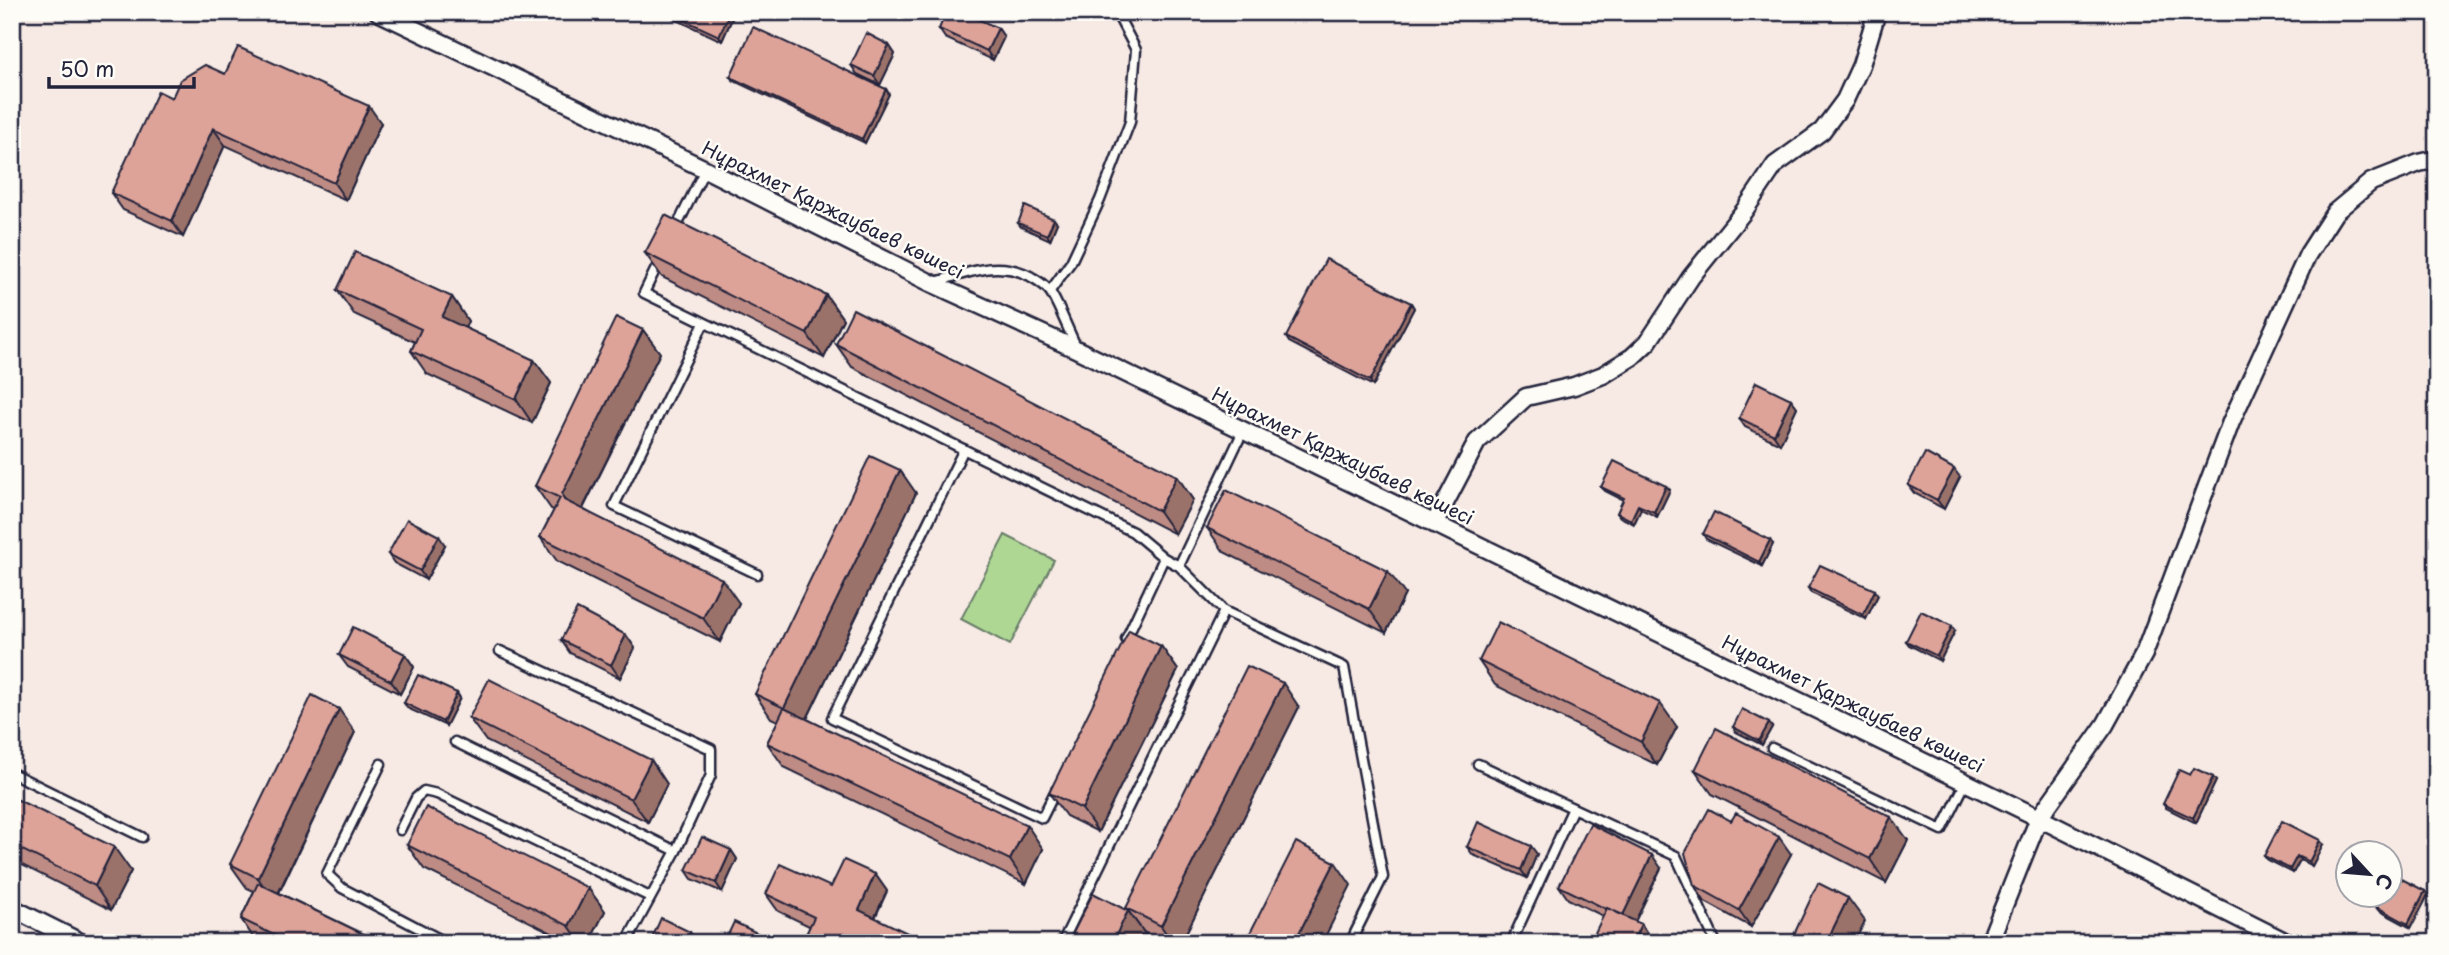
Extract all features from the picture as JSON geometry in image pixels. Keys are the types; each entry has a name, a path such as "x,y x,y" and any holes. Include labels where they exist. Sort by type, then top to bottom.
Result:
{"street":[{"name":"Нұрахмет Қаржаубаев көшесі","path":"378,12 705,169 931,283 1078,350 1966,782 2288,943"},
{"path":"1434,524 1477,442 1527,397 1574,386 1603,375 1632,357 1648,342 1692,277 1744,211 1775,165 1822,131 1845,100 1861,65 1877,12"},
{"path":"1989,943 2039,818 2105,725 2144,654 2231,422 2308,254 2335,212 2371,182 2419,163 2437,159"},
{"path":"12,908 82,943"}],"lane":[{"path":"1051,291 1070,262 1100,200 1130,121 1136,50 1116,12"},
{"path":"668,244 705,169"},
{"path":"662,256 644,293 1133,532 1164,558 1179,566 1224,611 1344,667 1383,877 1350,943"},
{"path":"931,283 994,267 1004,267 1042,282 1051,291 1078,350"},
{"path":"705,323 614,506 757,574"},
{"path":"1179,566 1243,431"},
{"path":"964,449 832,718 1042,818 1060,781"},
{"path":"1124,645 1164,558"},
{"path":"1062,943 1224,611"},
{"path":"500,651 711,749 711,775 676,851 626,943"},
{"path":"455,742 676,851"},
{"path":"1772,748 1942,830 1966,782"},
{"path":"381,764 327,874 342,888 447,943"},
{"path":"1478,764 1676,856 1716,943"},
{"path":"12,773 142,837"},
{"path":"400,830 416,798 424,791 437,794 650,897"},
{"path":"1511,943 1573,808"}],"green space":[{"path":"1005,535 1054,560 1010,645 961,619"}],"building":[{"path":"667,12 730,12 719,36"},
{"path":"946,12 962,12 998,28 987,51 939,29"},
{"path":"753,27 886,89 862,139 730,77"},
{"path":"866,33 889,45 874,76 851,65"},
{"path":"238,47 369,106 334,183 213,128 172,221 111,193 158,91 172,98 180,80 205,65 225,74"},
{"path":"1025,206 1054,219 1047,235 1018,223"},
{"path":"665,215 826,295 807,334 645,253"},
{"path":"355,252 452,297 442,317 534,360 516,399 411,351 421,329 337,290"},
{"path":"1326,259 1411,303 1370,381 1286,337"},
{"path":"853,309 1177,476 1159,511 836,344"},
{"path":"616,317 643,330 562,494 564,500 722,579 703,618 540,537 560,498 535,486"},
{"path":"1756,382 1791,399 1774,435 1739,418"},
{"path":"1925,453 1954,469 1937,500 1908,485"},
{"path":"870,456 900,470 784,708 755,694"},
{"path":"1614,461 1666,486 1654,512 1638,505 1631,520 1617,513 1624,498 1601,487"},
{"path":"1226,490 1388,571 1369,609 1207,528"},
{"path":"1714,512 1770,540 1759,562 1703,534"},
{"path":"407,519 439,536 420,571 388,554"},
{"path":"1820,565 1875,590 1863,615 1808,588"},
{"path":"577,609 626,635 611,665 561,640"},
{"path":"1921,611 1952,626 1937,656 1906,641"},
{"path":"1498,622 1660,703 1641,742 1479,661"},
{"path":"353,627 405,654 391,681 339,655"},
{"path":"1129,630 1161,646 1082,809 1049,793"},
{"path":"1247,666 1283,683 1161,926 1126,908"},
{"path":"418,675 457,693 443,722 404,703"},
{"path":"489,679 651,760 631,799 469,718"},
{"path":"312,695 339,709 258,878 230,864"},
{"path":"784,708 1027,825 1010,860 767,743"},
{"path":"1742,709 1769,723 1759,741 1733,727"},
{"path":"1716,728 1891,817 1870,859 1695,770"},
{"path":"2194,768 2213,777 2193,818 2163,804 2179,770 2190,775"},
{"path":"12,797 114,847 95,886 12,845"},
{"path":"426,807 588,888 569,926 407,845"},
{"path":"1709,809 1731,821 1736,813 1779,837 1739,910 1694,885 1685,853"},
{"path":"2282,821 2320,840 2309,862 2297,856 2290,869 2264,856"},
{"path":"1478,822 1531,846 1521,870 1467,847"},
{"path":"1590,824 1652,855 1623,915 1559,886"},
{"path":"702,837 731,850 716,883 686,870"},
{"path":"1296,842 1335,862 1294,943 1245,943"},
{"path":"844,860 875,874 859,910 922,940 920,943 802,943 814,917 766,894 780,864 831,887"},
{"path":"2404,880 2425,891 2408,924 2380,909 2404,909"},
{"path":"258,883 382,943 290,943 241,919"},
{"path":"1818,883 1848,898 1826,943 1790,943"},
{"path":"1093,893 1128,911 1112,943 1068,943"},
{"path":"1607,908 1641,924 1632,943 1590,943"},
{"path":"661,918 690,932 685,943 650,943"},
{"path":"734,922 778,943 724,943"},
{"path":"2139,936 2155,943 2136,943"}]}
